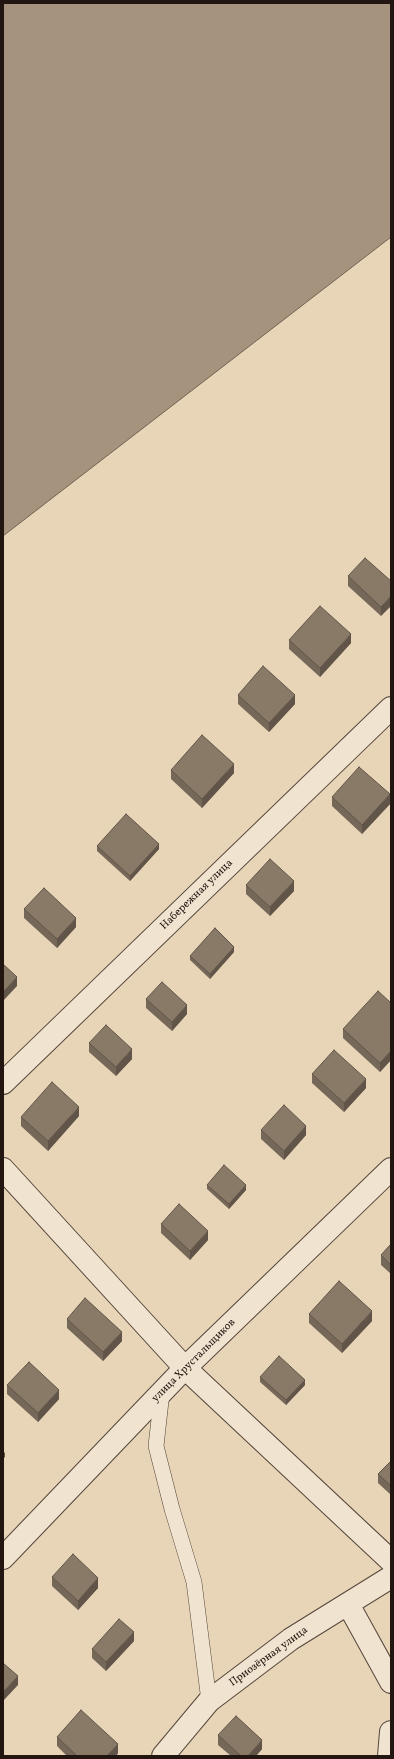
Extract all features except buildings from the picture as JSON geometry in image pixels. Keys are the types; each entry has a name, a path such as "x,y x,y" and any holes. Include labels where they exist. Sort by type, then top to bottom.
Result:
{"street":[{"name":"Набережная улица","path":"3,1083 391,708"},
{"path":"3,1169 185,1368 391,1561"},
{"name":"улица Хрустальщиков","path":"3,1558 185,1368 391,1169"},
{"name":"Приозёрная улица","path":"163,1756 209,1701 290,1639 391,1577"},
{"path":"348,1604 391,1682"},
{"path":"389,1756 391,1732"}],"lane":[{"path":"162,1392 156,1446 172,1509 194,1582 209,1701"}],"shaded area":[{"path":"3,3 391,3 391,237 3,536"}]}
